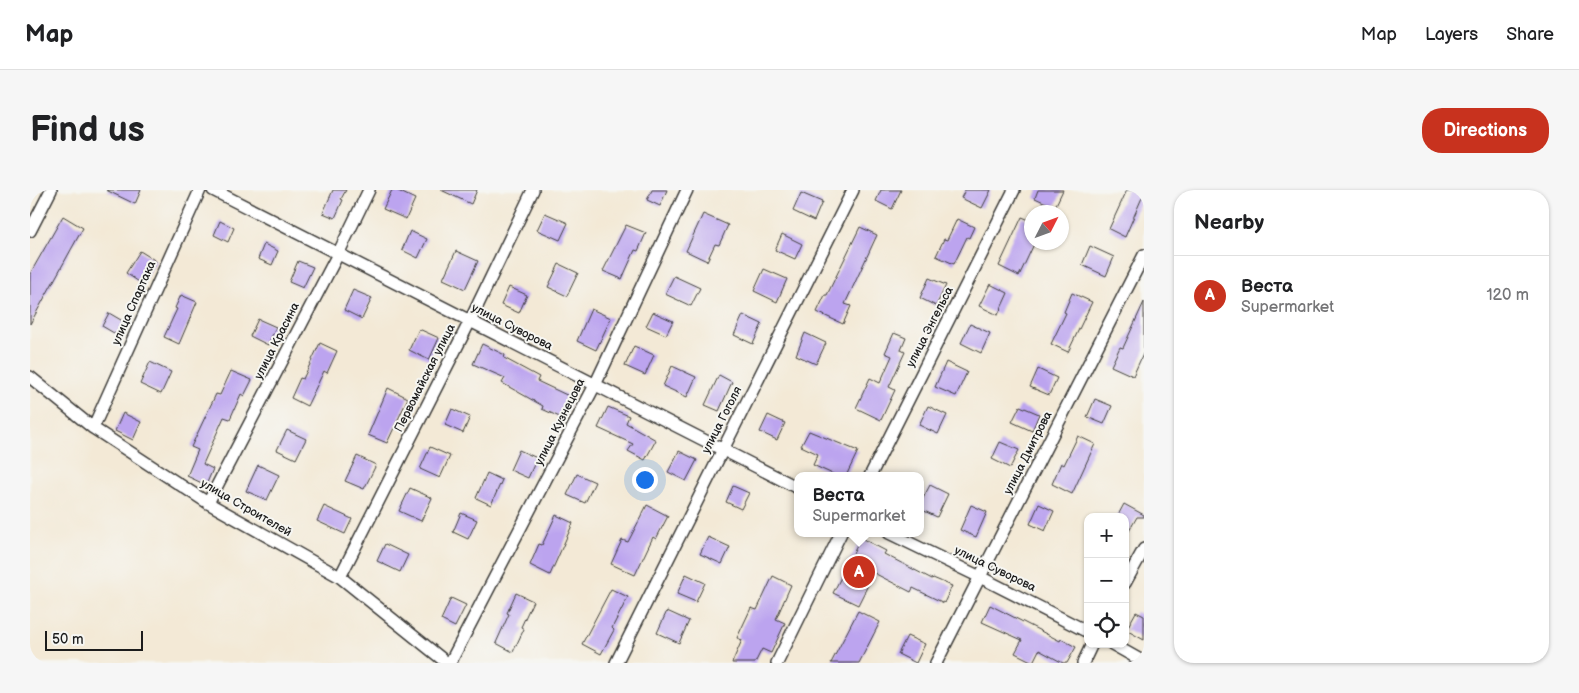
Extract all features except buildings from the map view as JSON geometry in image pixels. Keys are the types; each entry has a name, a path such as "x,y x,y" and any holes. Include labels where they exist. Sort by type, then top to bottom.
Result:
{"street":[{"path":"30,232 51,190"},
{"name":"улица Спартака","path":"93,428 200,190"},
{"name":"улица Суворова","path":"213,190 794,486"},
{"name":"улица Красина","path":"208,503 338,254 369,190"},
{"name":"Первомайская улица","path":"340,577 470,321 533,190"},
{"name":"улица Кузнецова","path":"449,663 594,384 687,190"},
{"name":"улица Гоголя","path":"616,663 853,190"},
{"name":"улица Энгельса","path":"872,472 1014,190"},
{"name":"улица Дмитрова","path":"936,663 1144,255"},
{"name":"улица Строителей","path":"30,377 93,428 208,503 340,577 449,663"},
{"path":"776,663 839,537"},
{"name":"улица Суворова","path":"897,537 1084,630"},
{"path":"1129,576 1144,549"},
{"path":"1082,663 1090,648"},
{"path":"1119,648 1144,662"}],"place":[{"name":"Веста","path":"859,572"}]}
